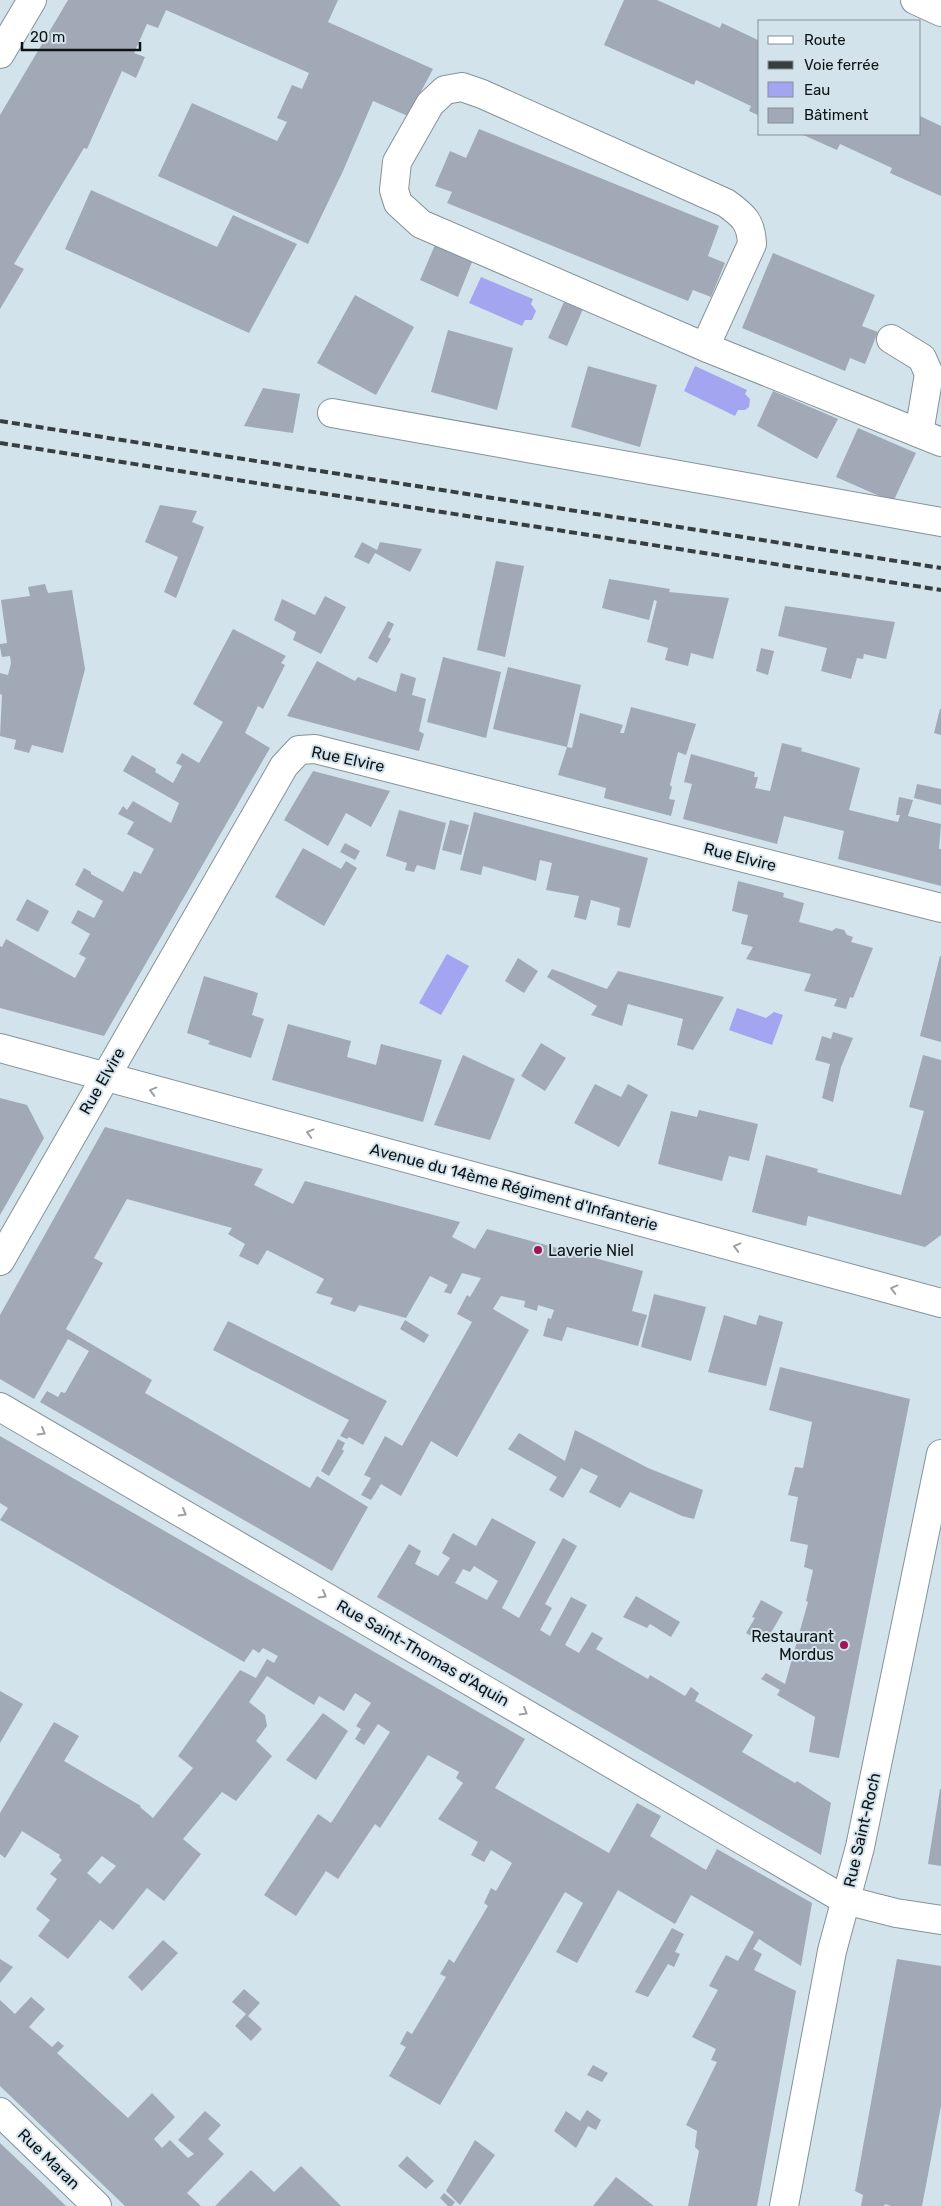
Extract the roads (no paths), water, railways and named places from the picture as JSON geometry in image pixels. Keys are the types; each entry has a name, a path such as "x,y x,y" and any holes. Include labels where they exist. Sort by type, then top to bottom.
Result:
{"street":[{"path":"0,54 32,0"},
{"path":"915,0 941,12"},
{"path":"705,347 752,244 751,228 740,213 726,203 482,94 462,87 445,90 430,104 397,162 394,190 398,203 421,224 705,347 930,438 929,374 922,358 891,339"},
{"path":"332,413 941,522"},
{"name":"Rue Elvire","path":"0,1261 284,766 299,750 315,749 941,908"},
{"name":"Avenue du 14ème Régiment d'Infanterie","path":"0,1048 104,1078 941,1303"},
{"name":"Rue Saint-Thomas d'Aquin","path":"0,1407 845,1900 896,1913 941,1920"},
{"name":"Rue Saint-Roch","path":"784,2206 832,1951 860,1847 941,1454"},
{"name":"Rue Maran","path":"0,2112 97,2206"}],"water":[{"path":"481,277 533,299 531,304 536,311 532,320 525,320 522,326 469,303"},
{"path":"695,366 747,390 745,394 750,399 749,407 745,410 738,410 735,416 684,391"},
{"path":"447,954 469,966 441,1015 419,1003"},
{"path":"737,1008 766,1018 774,1012 783,1015 772,1045 729,1030"}],"railway":[{"path":"0,421 941,568"},
{"path":"0,443 941,590"}],"place":[{"name":"Laverie Niel","path":"538,1250"},
{"name":"Restaurant Mordus","path":"844,1645"}]}
